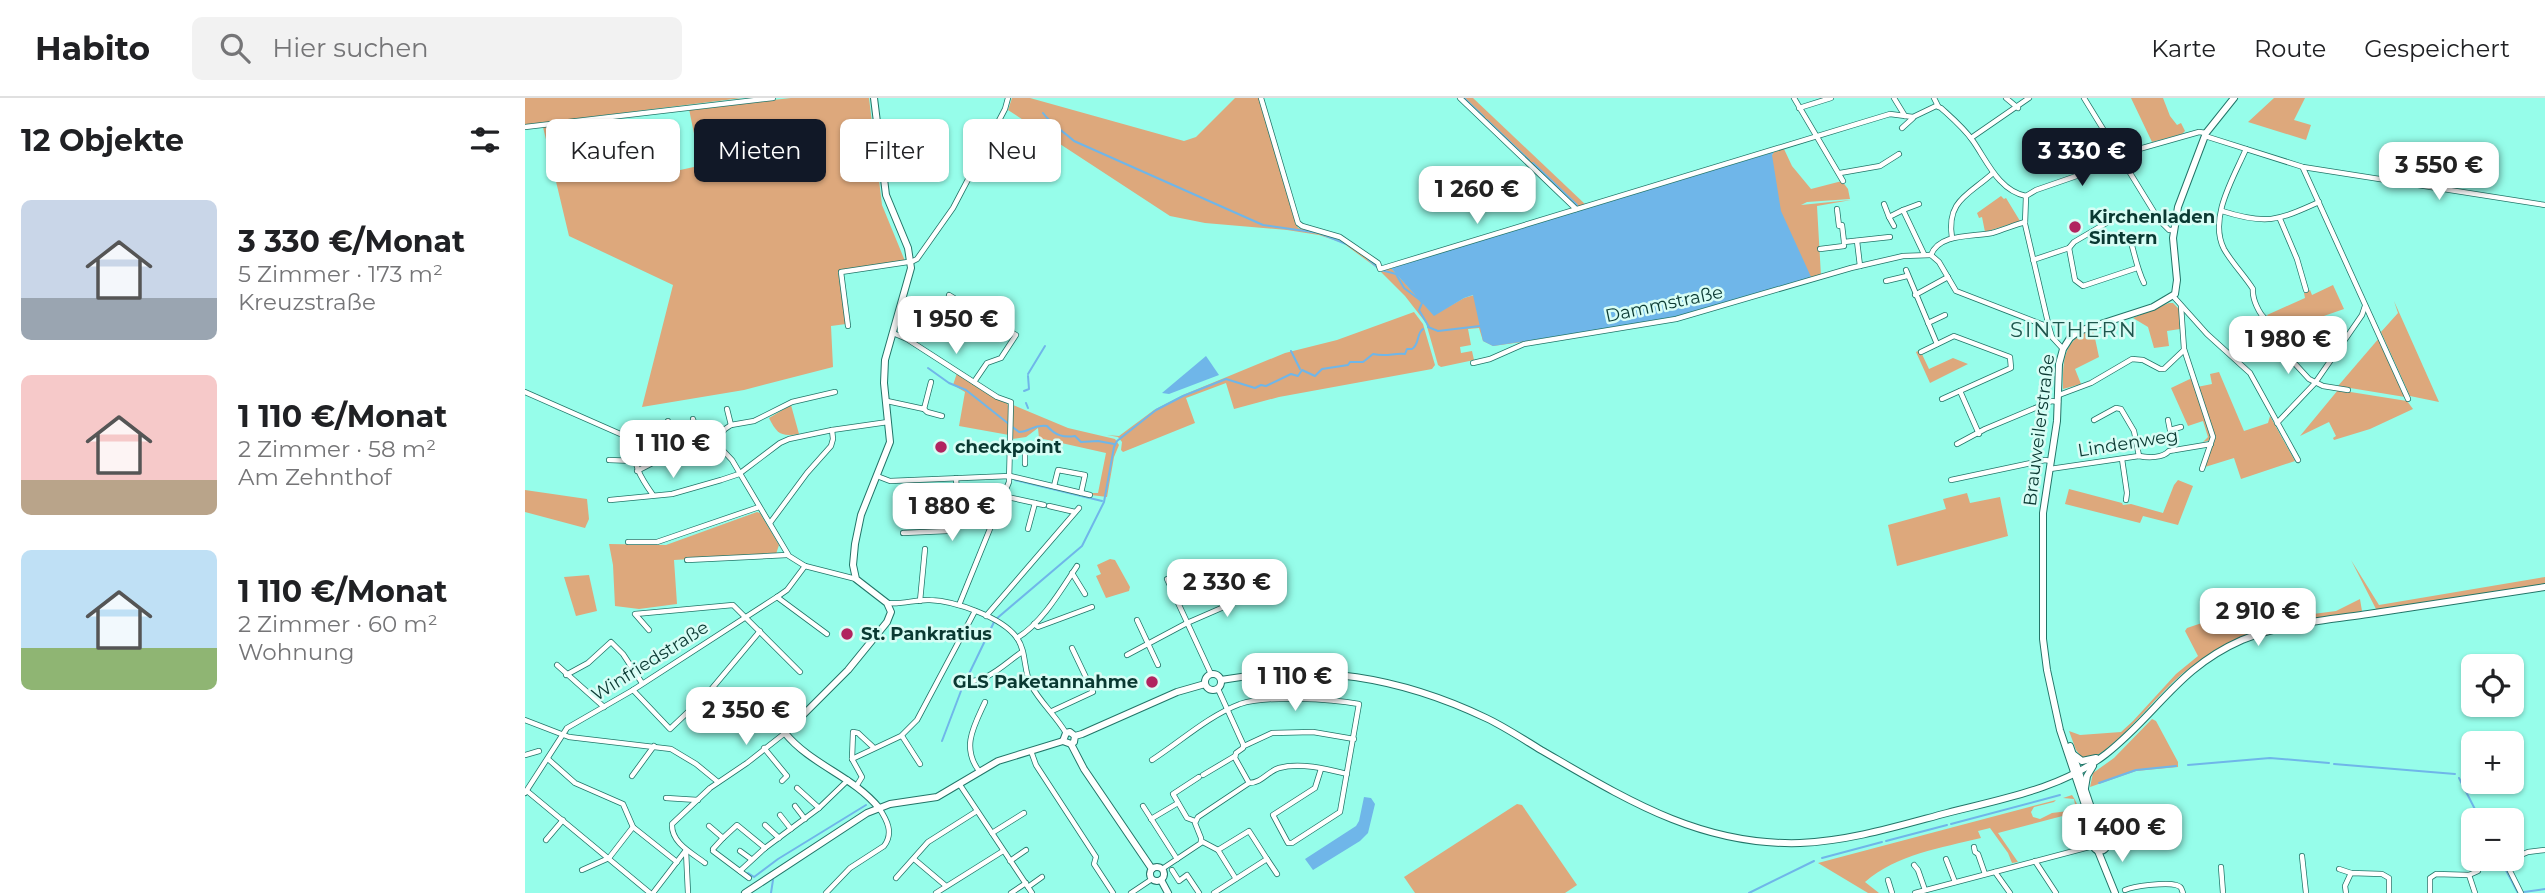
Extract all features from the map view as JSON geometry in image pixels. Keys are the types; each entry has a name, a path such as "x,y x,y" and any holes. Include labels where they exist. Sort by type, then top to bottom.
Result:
{"main road":[{"path":"874,98 886,195 909,262 907,284 884,369 890,442 862,515 855,544 856,579 887,603 891,609 890,617 848,670 785,733 815,762 857,785 879,808"},
{"path":"2173,296 2177,280 2173,230 2179,204 2205,134 2226,102 2234,98"},
{"name":"Brauweilerstraße","path":"2098,838 2058,718 2043,639 2043,513 2059,398 2059,364 2063,349 2079,331 2153,307 2173,296"},
{"path":"1221,680 1286,672 1343,675 1392,682 1427,693 1487,718 1657,814 1710,833 1759,841 1813,842 1851,838 2027,792 2077,773 2105,755 2134,729 2170,689 2195,667 2224,649 2262,633 2319,621 2545,587"},
{"path":"1205,684 1207,676 1211,674 1218,675 1221,680"},
{"path":"1205,684 1212,690 1218,689 1221,680"},
{"path":"1075,736 1177,692 1205,684"},
{"name":"Brauweilerstraße","path":"2058,718 2074,755 2077,773 2085,790 2098,838"},
{"path":"1063,741 1066,733 1070,732 1075,736"},
{"path":"1071,744 1075,736"},
{"path":"745,893 852,822 879,808 937,797 998,761 1063,741 1071,744 1084,769 1152,869"},
{"path":"2074,755 2088,761 2105,755"},
{"path":"2085,790 2087,776 2096,761"},
{"path":"2098,838 2099,849 2115,893"},
{"path":"2098,838 2107,843 2099,849"},
{"path":"1152,869 1163,869 1161,880"},
{"path":"1152,869 1152,879 1161,880"},
{"path":"1161,880 1168,893"}],"street":[{"path":"525,127 773,98"},
{"path":"848,326 841,272 917,259 964,187 1005,109 1008,98"},
{"path":"1261,98 1298,223 1347,240 1383,268 1890,114 1913,117"},
{"path":"1460,98 1576,209"},
{"path":"1794,98 1843,181"},
{"path":"1799,108 1831,98"},
{"path":"1894,98 1906,117"},
{"path":"1934,98 1938,106 1971,138 1993,173 2015,191 2026,195 2115,163 2120,158 2147,147 2199,132 2303,167 2545,205"},
{"path":"2006,98 2018,108"},
{"path":"1971,138 2029,98"},
{"path":"2084,98 2159,220 2169,230 2173,230"},
{"path":"1902,128 1913,117 1938,106"},
{"path":"2246,149 2221,211 2219,230 2223,246 2253,289 2262,317 2267,320 2274,341 2315,383 2348,390"},
{"path":"1839,173 1880,166 1899,154"},
{"path":"2277,423 2315,383 2362,315 2365,306 2364,298 2303,167"},
{"path":"1952,238 1952,212 1965,194 1993,173"},
{"path":"2026,195 2025,222 2049,327 2052,337 2063,349"},
{"path":"2221,211 2254,220 2280,219 2319,202"},
{"path":"1884,204 1894,226"},
{"path":"1889,217 1919,204"},
{"path":"1820,249 1844,246 1843,225 1839,226 1837,209"},
{"path":"1903,210 1924,254"},
{"path":"2033,260 2069,248 2074,242 2120,215"},
{"path":"2280,219 2297,259 2306,290"},
{"path":"2025,222 1992,233 1952,238 1937,246 1931,255 1939,262 1956,291 2049,327"},
{"path":"1844,242 1890,237"},
{"path":"2130,239 2144,284"},
{"path":"1857,241 1860,266"},
{"path":"2069,248 2075,279 2083,286 2137,268"},
{"name":"Dammstraße","path":"1473,363 1490,359 1524,344 1682,318 1860,266 1931,255"},
{"path":"1886,281 1907,273 1937,344"},
{"path":"1915,295 1948,277"},
{"path":"949,295 1016,335 1001,358 987,363 974,382"},
{"path":"2173,296 2207,334 2250,373 2298,460"},
{"path":"2181,305 2184,349 2212,434 2201,469"},
{"path":"2365,306 2371,313 2408,399"},
{"path":"942,323 956,332 967,315 975,311"},
{"path":"1928,323 1945,315"},
{"path":"2319,322 2336,352"},
{"path":"2280,347 2302,324"},
{"path":"893,333 907,339 997,397 1011,402 1010,476 959,604"},
{"path":"1921,352 1955,336 2010,357 2011,368 1942,399"},
{"path":"1957,444 1978,431 2091,383 2134,358 2164,369 2184,349"},
{"path":"925,409 931,382"},
{"path":"1960,391 1978,431"},
{"path":"525,392 634,440 671,434 715,442 726,452 787,555 805,566 856,579"},
{"path":"715,442 731,425 754,421 792,402 835,392"},
{"path":"887,401 925,409 942,416"},
{"path":"2094,420 2116,408 2121,409 2134,431 2139,456"},
{"path":"727,409 731,425"},
{"path":"693,419 698,437"},
{"path":"668,421 671,434"},
{"path":"2168,421 2175,450"},
{"path":"610,500 672,494 739,474 783,441 832,430 889,422"},
{"path":"2170,430 2181,427"},
{"path":"770,523 831,446 832,430"},
{"path":"634,440 637,471 654,496"},
{"name":"Lindenweg","path":"1951,480 1983,471 2025,466 2045,460 2051,465 2139,456 2146,458 2211,444"},
{"path":"1010,450 1025,450 1025,464"},
{"path":"637,471 660,459 668,459"},
{"path":"2122,459 2126,500"},
{"path":"609,460 634,461"},
{"path":"1054,486 1058,470 1085,475 1081,493"},
{"path":"877,476 890,481 1010,476 1090,495"},
{"path":"912,497 957,493 956,478"},
{"path":"986,616 1078,510 1003,496"},
{"path":"1028,529 1035,503"},
{"path":"628,542 657,542 759,507"},
{"path":"903,533 949,533 958,519 995,517"},
{"path":"920,601 925,549"},
{"path":"687,560 787,555"},
{"name":"Winfriedstraße","path":"526,792 568,727 633,690 777,597 787,590 805,566"},
{"path":"1017,638 1034,624 1077,566"},
{"path":"1072,573 1085,594"},
{"path":"1167,579 1211,674"},
{"path":"1127,655 1145,647 1147,642 1256,593"},
{"path":"777,597 827,634"},
{"path":"887,603 929,600 959,604 994,621 1017,638 1032,686 1066,733"},
{"path":"890,617 899,604"},
{"path":"649,631 635,614 733,605 800,672"},
{"path":"1034,624 1038,627 1092,607"},
{"path":"852,760 873,747 901,736 918,720 975,611"},
{"path":"1137,620 1158,665"},
{"path":"633,690 670,729 709,692 760,631"},
{"path":"566,675 588,663 611,642 623,654 642,682"},
{"path":"1052,712 1093,692 1072,649"},
{"path":"965,680 987,677 1023,652"},
{"path":"557,665 604,707"},
{"path":"1218,689 1244,746"},
{"path":"1152,760 1228,710 1252,701 1324,700 1359,704 1338,814 1288,843 1273,816 1315,788 1321,769"},
{"path":"979,771 968,744 985,702"},
{"path":"525,720 562,734 590,740 671,749 718,782"},
{"path":"857,785 862,777 852,760 853,732 858,733 873,747"},
{"path":"1195,821 1187,818 1173,794 1235,756 1244,746 1272,733 1314,732 1354,739"},
{"path":"705,863 685,849 674,837 672,824 718,782 785,733"},
{"path":"901,736 920,764"},
{"path":"632,776 654,746"},
{"path":"764,748 787,776 782,781"},
{"path":"525,755 539,751"},
{"path":"1031,751 1036,765 1096,857 1094,864 1113,893"},
{"path":"1235,756 1249,783"},
{"path":"548,760 575,783 623,804 633,827 677,862"},
{"path":"1195,821 1249,783 1256,783 1280,768 1321,769 1347,774"},
{"path":"740,871 751,859 819,808 848,780"},
{"path":"960,785 1032,893"},
{"path":"797,788 819,808"},
{"path":"526,792 651,893 685,849"},
{"path":"666,798 698,800"},
{"path":"1151,819 1178,803"},
{"path":"795,806 805,819"},
{"path":"1143,807 1177,859"},
{"path":"826,893 850,868 888,841 889,828 879,808"},
{"path":"896,878 928,842 977,811"},
{"path":"992,833 1024,813"},
{"path":"780,815 791,829"},
{"path":"546,840 563,820"},
{"path":"1195,821 1201,841 1218,850 1237,879"},
{"path":"749,878 713,850 737,825 765,848"},
{"path":"765,825 779,838"},
{"path":"709,826 723,838"},
{"path":"582,870 609,858 633,827"},
{"path":"1218,850 1249,831 1277,874"},
{"path":"1163,869 1201,841"},
{"path":"1974,847 1985,874"},
{"path":"685,849 688,893"},
{"path":"1915,893 2035,861 2099,849"},
{"path":"1010,861 1026,850"},
{"path":"2524,854 2545,850"},
{"path":"740,851 751,859"},
{"path":"936,893 1003,851"},
{"path":"2302,856 2306,893"},
{"path":"914,859 946,887"},
{"path":"1214,893 1267,859"},
{"path":"1946,859 1955,882"},
{"path":"2035,861 2056,893"},
{"path":"1914,865 1924,890"},
{"path":"2221,867 2223,893"},
{"path":"2339,869 2351,873 2382,874 2389,878 2389,893"},
{"path":"1172,870 1179,881 1187,875 1199,893"},
{"path":"2430,893 2431,878 2436,874 2469,875 2478,871"},
{"path":"2512,871 2521,893"},
{"path":"1995,872 2010,893"},
{"path":"2346,893 2345,886 2351,873"},
{"path":"2469,875 2475,893"},
{"path":"1011,893 1042,877"},
{"path":"1131,893 1152,879"},
{"path":"1888,880 1892,893"},
{"path":"2125,890 2131,887 2174,884 2181,888 2183,893"}],"shaded area":[{"path":"525,98 742,98 573,119 546,119 546,122 525,125"},
{"path":"791,98 869,98 872,119 840,119 840,182 879,182 882,205 905,261 838,271 846,324 831,326 833,367 744,390 642,407 673,285 569,236 556,182 680,182 680,170 694,167 694,182 826,182 826,119 694,119 694,133 689,109"},
{"path":"1012,98 1030,98 1184,141 1196,137 1235,98 1259,98 1298,228 1341,241 1379,266 1377,268 1343,243 1319,235 1205,223 1170,216 1061,145 1061,119 1022,119 1008,110"},
{"path":"1462,98 1473,98 1586,205 1578,208"},
{"path":"2131,98 2163,98 2170,116 2177,125 2181,123 2185,131 2152,142"},
{"path":"2274,98 2305,98 2294,120 2311,125 2306,140 2248,122"},
{"path":"1784,149 1792,166 1811,189 1842,181 1848,189 1850,199 1807,202 1801,205 1851,200 1817,206 1821,276 1522,342 1493,346 1483,341 1479,328 1468,329 1471,345 1460,347 1461,353 1472,351 1474,360 1441,367 1438,365 1426,323 1405,296 1381,272 1390,267 1434,315 1464,298 1519,282"},
{"path":"2001,196 2006,198 2020,221 1985,232 1982,217 1979,218 1977,213"},
{"path":"2333,285 2344,309 2295,326 2281,340 2277,338 2267,315 2305,298 2304,293 2310,290 2312,295"},
{"path":"2394,301 2439,402 2410,396 2381,332 2398,313"},
{"path":"2169,303 2179,309 2180,329 2167,331 2169,346 2154,348 2148,327 2133,318"},
{"path":"1414,312 1423,324 1435,365 1432,369 1279,397 1234,409 1226,383 1186,398 1195,423 1123,452 1122,442 1118,437 1107,435 1119,436 1154,410 1183,395 1285,353 1337,340"},
{"path":"2093,329 2099,357 2075,369 2081,384 2063,389 2064,361 2070,345"},
{"path":"2380,337 2405,397 2338,386"},
{"path":"1920,350 1929,369 1953,358 1968,364 1930,383 1916,352"},
{"path":"2219,372 2244,431 2268,423 2270,416 2295,461 2241,479 2234,458 2205,467 2214,441 2197,387 2212,384 2210,374"},
{"path":"957,373 1007,402 1009,435 959,426 965,392 953,385"},
{"path":"2192,378 2211,434 2211,440 2203,442 2208,437 2203,421 2188,426 2171,388"},
{"path":"2338,390 2407,401 2413,409 2370,429 2334,440 2336,436 2329,422 2300,436"},
{"path":"791,405 799,434 788,435 777,431 769,418"},
{"path":"1013,405 1068,428 1115,439 1119,445 1114,457 1107,497 1091,495 1098,493 1106,453 1039,438 1038,428 1026,437 1012,439"},
{"path":"2178,480 2193,486 2178,525 2143,516 2140,523 2065,504 2069,489 2123,505 2131,504 2163,513"},
{"path":"525,490 587,499 589,519 585,528 525,512"},
{"path":"1967,493 1970,503 2000,497 2008,536 1897,566 1888,525 1946,509 1943,499"},
{"path":"757,512 779,545 776,554 674,560 677,604 639,609 615,606 609,544 666,545"},
{"path":"1110,559 1115,560 1130,587 1129,591 1106,598 1096,576 1101,574 1097,565"},
{"path":"2351,560 2379,605 2545,577 2545,585 2377,611"},
{"path":"589,575 597,611 576,616 564,577"},
{"path":"2300,590 2313,614 2336,611 2360,599 2362,611 2244,636 2205,657 2183,673 2105,750 2091,759 2084,760 2076,750 2069,731 2080,735 2121,732 2176,674 2198,656 2185,631 2187,628"},
{"path":"2152,719 2156,721 2178,762 2178,767 2136,771 2090,787 2093,773 2114,758"},
{"path":"2072,795 2078,805 2082,818 2084,843 2074,813 1998,833 2018,862 2012,863 1990,828 1978,831 1981,838 1920,853 1878,872 1865,882 1879,893 1868,893 1818,863 2056,800 2034,807 2031,812 2033,817 2040,819 2052,813 2076,810 2074,799 2063,798"},
{"path":"1517,804 1522,805 1577,885 1565,893 1415,893 1404,877"}],"water":[{"path":"1774,152 1772,155 1781,211 1812,279 1676,318 1493,346 1483,341 1473,295 1434,316 1390,267"},
{"path":"1206,356 1219,375 1169,394 1162,393"},
{"path":"1364,797 1371,798 1375,804 1368,833 1360,841 1313,870 1305,859 1356,826"}],"waterway":[{"path":"1464,98 1484,117"},
{"path":"1043,113 1074,141 1263,225 1319,233 1346,244"},
{"path":"1487,120 1529,160"},
{"path":"1533,163 1577,205"},
{"path":"1368,259 1377,267"},
{"path":"1381,270 1396,274 1404,288 1420,300 1422,303 1419,310 1429,327"},
{"path":"1428,327 1438,331 1480,326"},
{"path":"967,678 995,620 1082,546 1104,502 1117,441 1156,410 1226,379 1255,388 1266,386 1291,374 1298,376 1302,370 1315,376 1322,369 1348,365 1350,362 1363,362 1373,354 1405,354 1407,349 1414,347 1423,329"},
{"path":"1028,374 1045,346"},
{"path":"1291,351 1300,369"},
{"path":"928,368 949,383 966,390 1019,432 1047,426 1056,434 1075,436 1081,442 1114,444"},
{"path":"1024,391 1029,389 1028,376"},
{"path":"1026,403 1028,408"},
{"path":"1015,480 1102,501"},
{"path":"942,741 964,683"},
{"path":"2188,765 2270,758 2329,763"},
{"path":"2334,764 2455,774"},
{"path":"2099,783 2136,770 2176,766"},
{"path":"2459,778 2474,808"},
{"path":"1951,824 2060,795"},
{"path":"748,873 754,877 778,859 866,805"},
{"path":"1886,841 1947,825"},
{"path":"1822,858 1882,842"},
{"path":"1749,893 1814,861"},
{"path":"2506,871 2518,893"},
{"path":"771,893 773,880"},
{"path":"2524,892 2545,889"}],"place":[{"name":"Kirchenladen Sintern","path":"2075,227"},
{"name":"checkpoint","path":"941,447"},
{"name":"St. Pankratius","path":"847,634"},
{"name":"GLS Paketannahme","path":"1152,682"}],"district":[{"name":"SINTHERN","path":"2074,329"}]}
